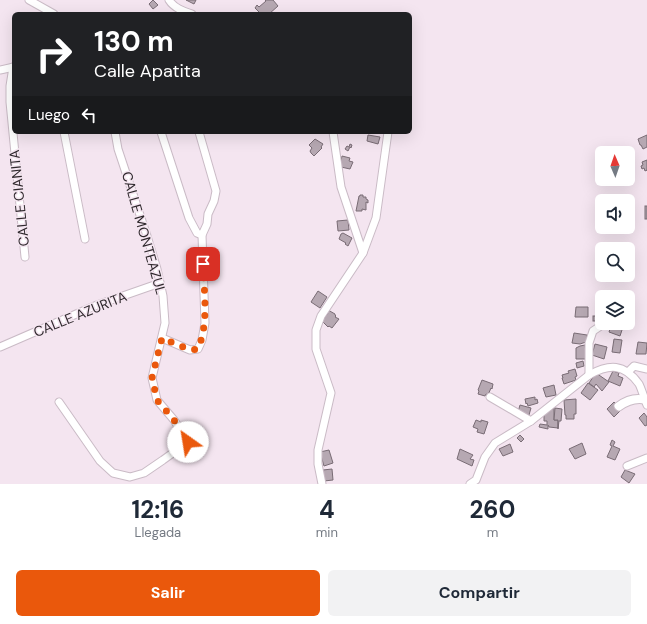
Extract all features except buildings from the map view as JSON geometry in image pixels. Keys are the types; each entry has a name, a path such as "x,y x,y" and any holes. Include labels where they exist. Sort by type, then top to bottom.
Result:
{"street":[{"path":"29,0 50,12"},
{"path":"169,0 181,11 185,12"},
{"path":"0,70 12,67"},
{"name":"CALLE CIANITA","path":"12,73 10,86 12,123"},
{"name":"CALLE CIANITA","path":"13,134 25,257"},
{"path":"64,134 85,239"},
{"name":"CALLE MONTEAZUL","path":"59,402 100,461 112,473 130,477 144,473 188,442 174,420 157,400 152,378 165,323 163,296 147,236 118,150 115,134"},
{"path":"162,134 189,218 197,233 202,235"},
{"path":"162,338 190,350 198,349 202,340 205,323 202,235 207,224 208,214 214,201 216,191 200,134"},
{"path":"333,134 341,187 362,253"},
{"path":"322,484 318,464 318,450 331,393 316,349 316,330 321,316 362,253 376,218 388,134"},
{"name":"CALLE AZURITA","path":"0,347 97,305 160,283"},
{"path":"589,375 590,343 593,331 595,330"},
{"path":"628,372 634,366 647,369"},
{"path":"475,483 485,457 495,443 531,421 589,375 598,370 607,367 618,367 628,372 639,385 645,401"},
{"path":"490,397 531,421"},
{"path":"627,466 647,458"}],"route":[{"path":"188,442 174,420 157,400 152,378 162,338 190,350 198,349 202,340 205,323 203,264"}]}
